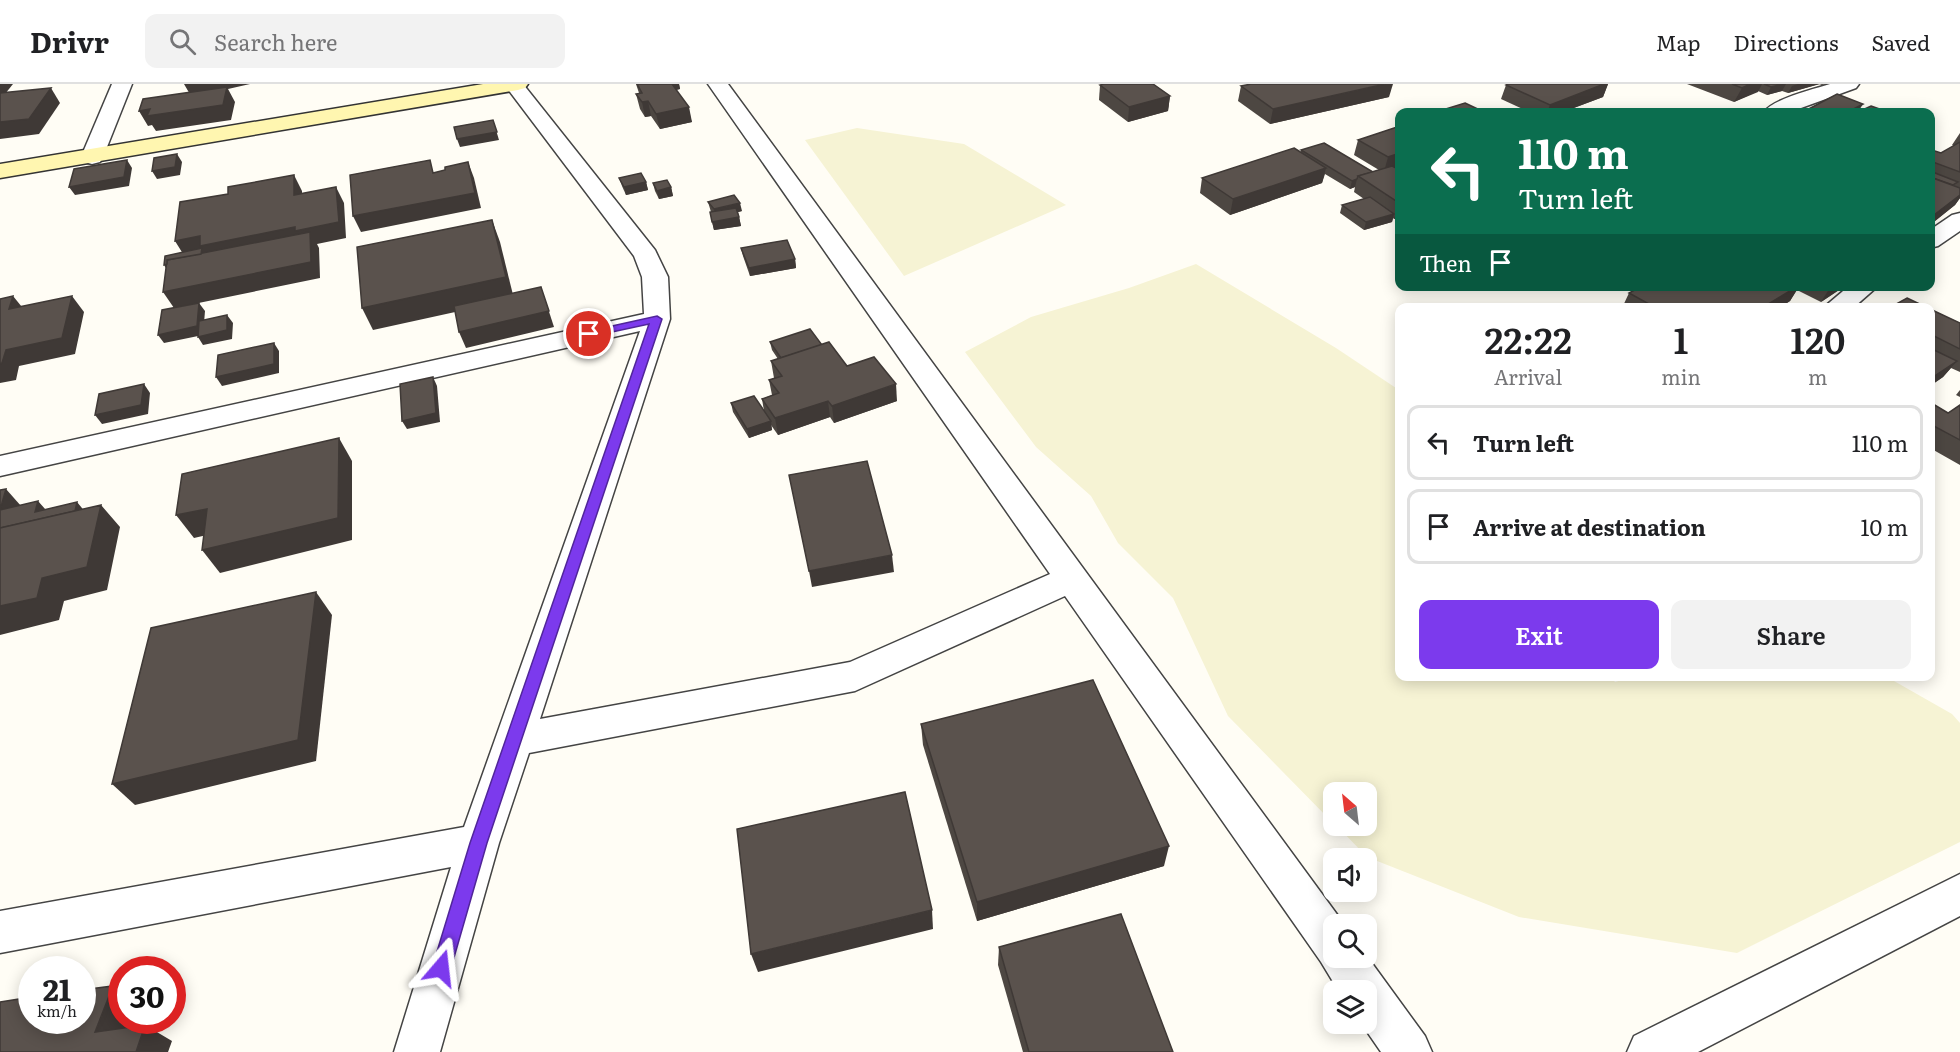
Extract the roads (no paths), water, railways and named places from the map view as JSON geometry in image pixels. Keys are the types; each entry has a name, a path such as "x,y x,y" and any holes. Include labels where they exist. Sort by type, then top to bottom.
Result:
{"street":[{"path":"92,157 122,84"},
{"path":"718,84 1323,931"},
{"path":"1783,108 1849,84"},
{"path":"0,171 516,85 646,255 655,277 657,319 479,843 417,1052"},
{"path":"1935,238 1960,220"},
{"path":"1843,303 1859,291"},
{"path":"0,466 657,319"},
{"path":"514,740 855,676 1071,579"},
{"path":"0,932 479,843"},
{"path":"1650,1052 1960,894"},
{"path":"1377,1007 1409,1052"}]}
